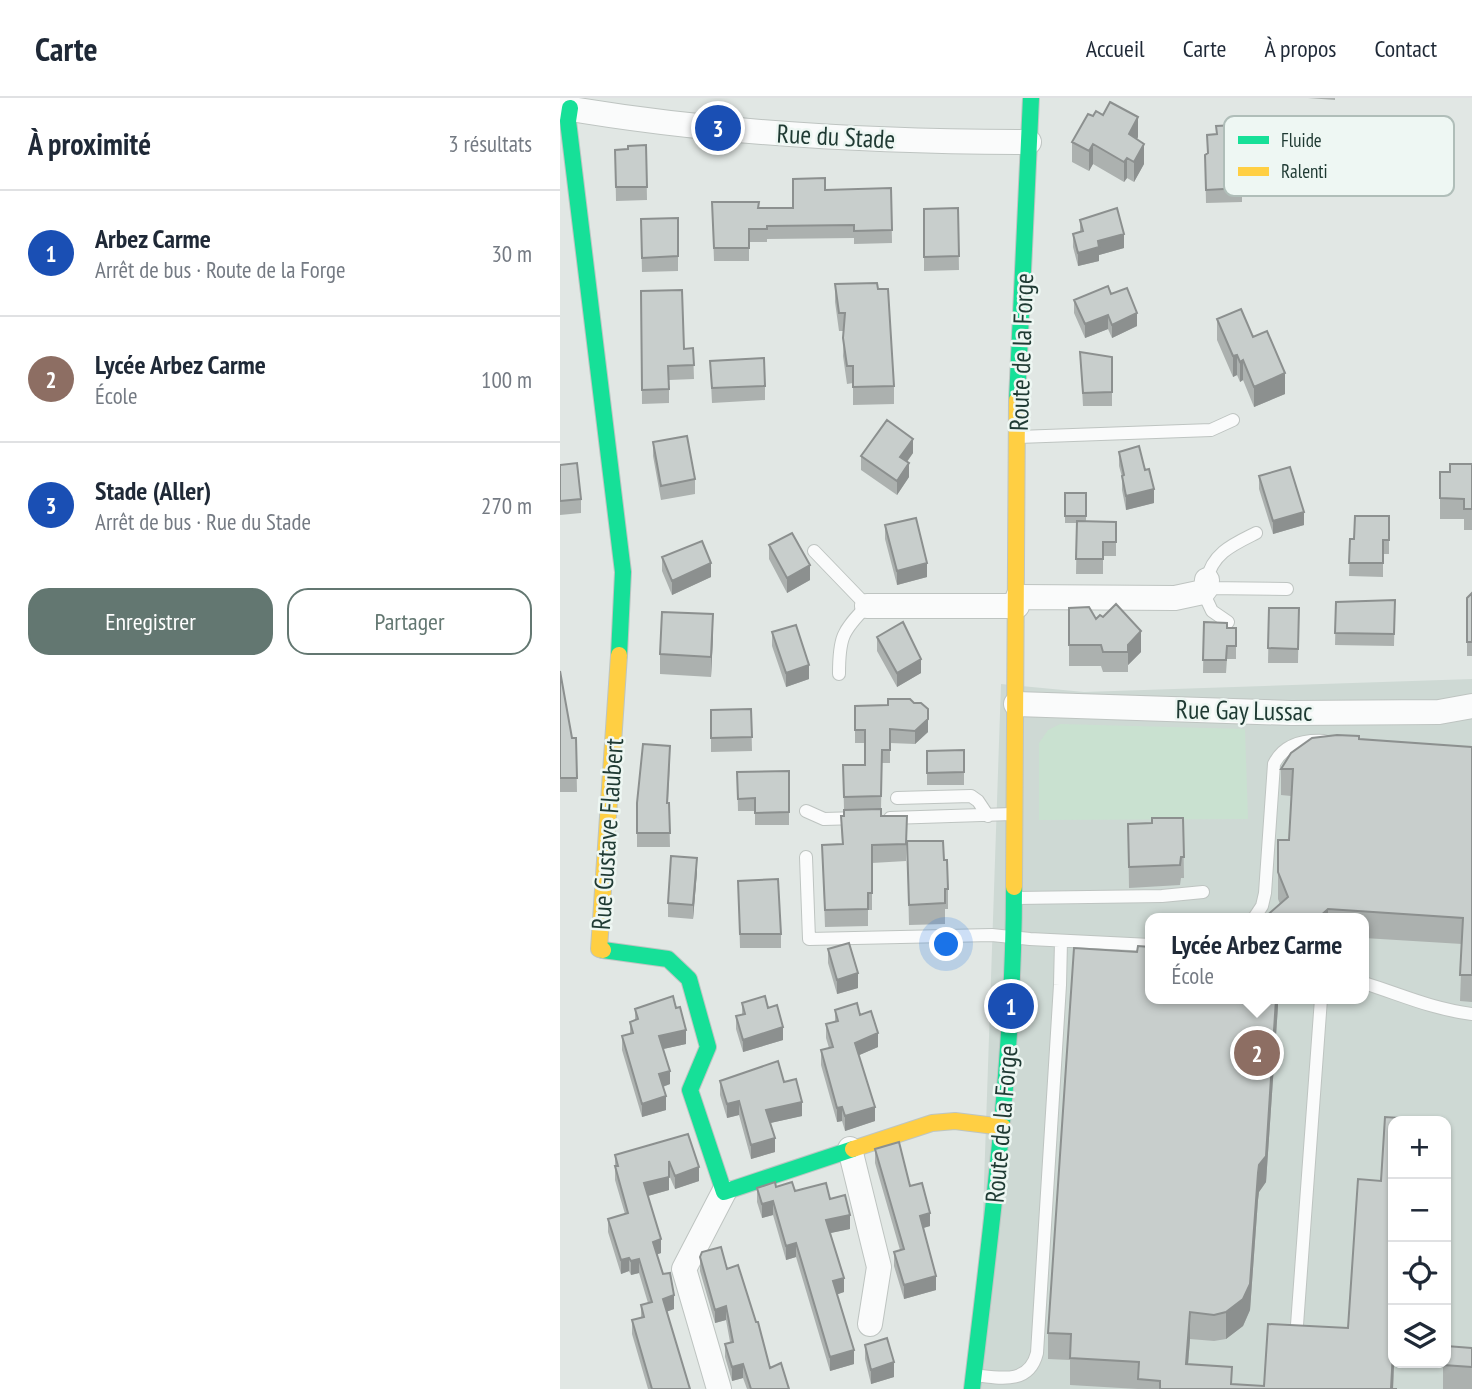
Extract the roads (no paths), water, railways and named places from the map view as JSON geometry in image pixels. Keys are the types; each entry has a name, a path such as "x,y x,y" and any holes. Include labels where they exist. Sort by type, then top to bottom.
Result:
{"street":[{"name":"Route de la Forge","path":"973,1382 1003,1127 1015,938 1017,437 1031,98"},
{"name":"Rue du Stade","path":"565,107 770,134 1029,142"},
{"name":"Rue Gustave Flaubert","path":"565,107 623,572 599,949 667,959 689,979 708,1047 690,1090 724,1192"},
{"path":"867,606 1175,598 1206,587"},
{"name":"Rue Gay Lussac","path":"1016,704 1292,713 1439,712 1472,706"},
{"path":"719,1389 684,1269 724,1192 932,1123 955,1121 1003,1127"},
{"path":"850,1149 879,1267 870,1324"}],"lane":[{"path":"1017,437 1211,430 1233,420"},
{"path":"1228,622 1212,611 1206,587 1209,570 1222,552 1256,533"},
{"path":"814,551 867,606 847,627 842,638 839,674"},
{"path":"1206,587 1287,589"},
{"path":"1257,913 1265,893 1275,764 1278,755 1303,741 1338,741"},
{"path":"897,798 971,796 988,816"},
{"path":"806,811 824,819 1016,814"},
{"path":"806,857 809,939 992,935 1145,945"},
{"path":"1015,898 1162,896 1203,892"},
{"path":"973,1382 1011,1384 1027,1371 1037,1353 1061,941"},
{"path":"1369,985 1443,1011 1472,1014"},
{"path":"1297,1325 1321,1004"}],"place":[{"name":"Stade (Aller)","path":"718,128"},
{"name":"Arbez Carme","path":"1011,1006"},
{"name":"Lycée Arbez Carme","path":"1257,1053"}]}
